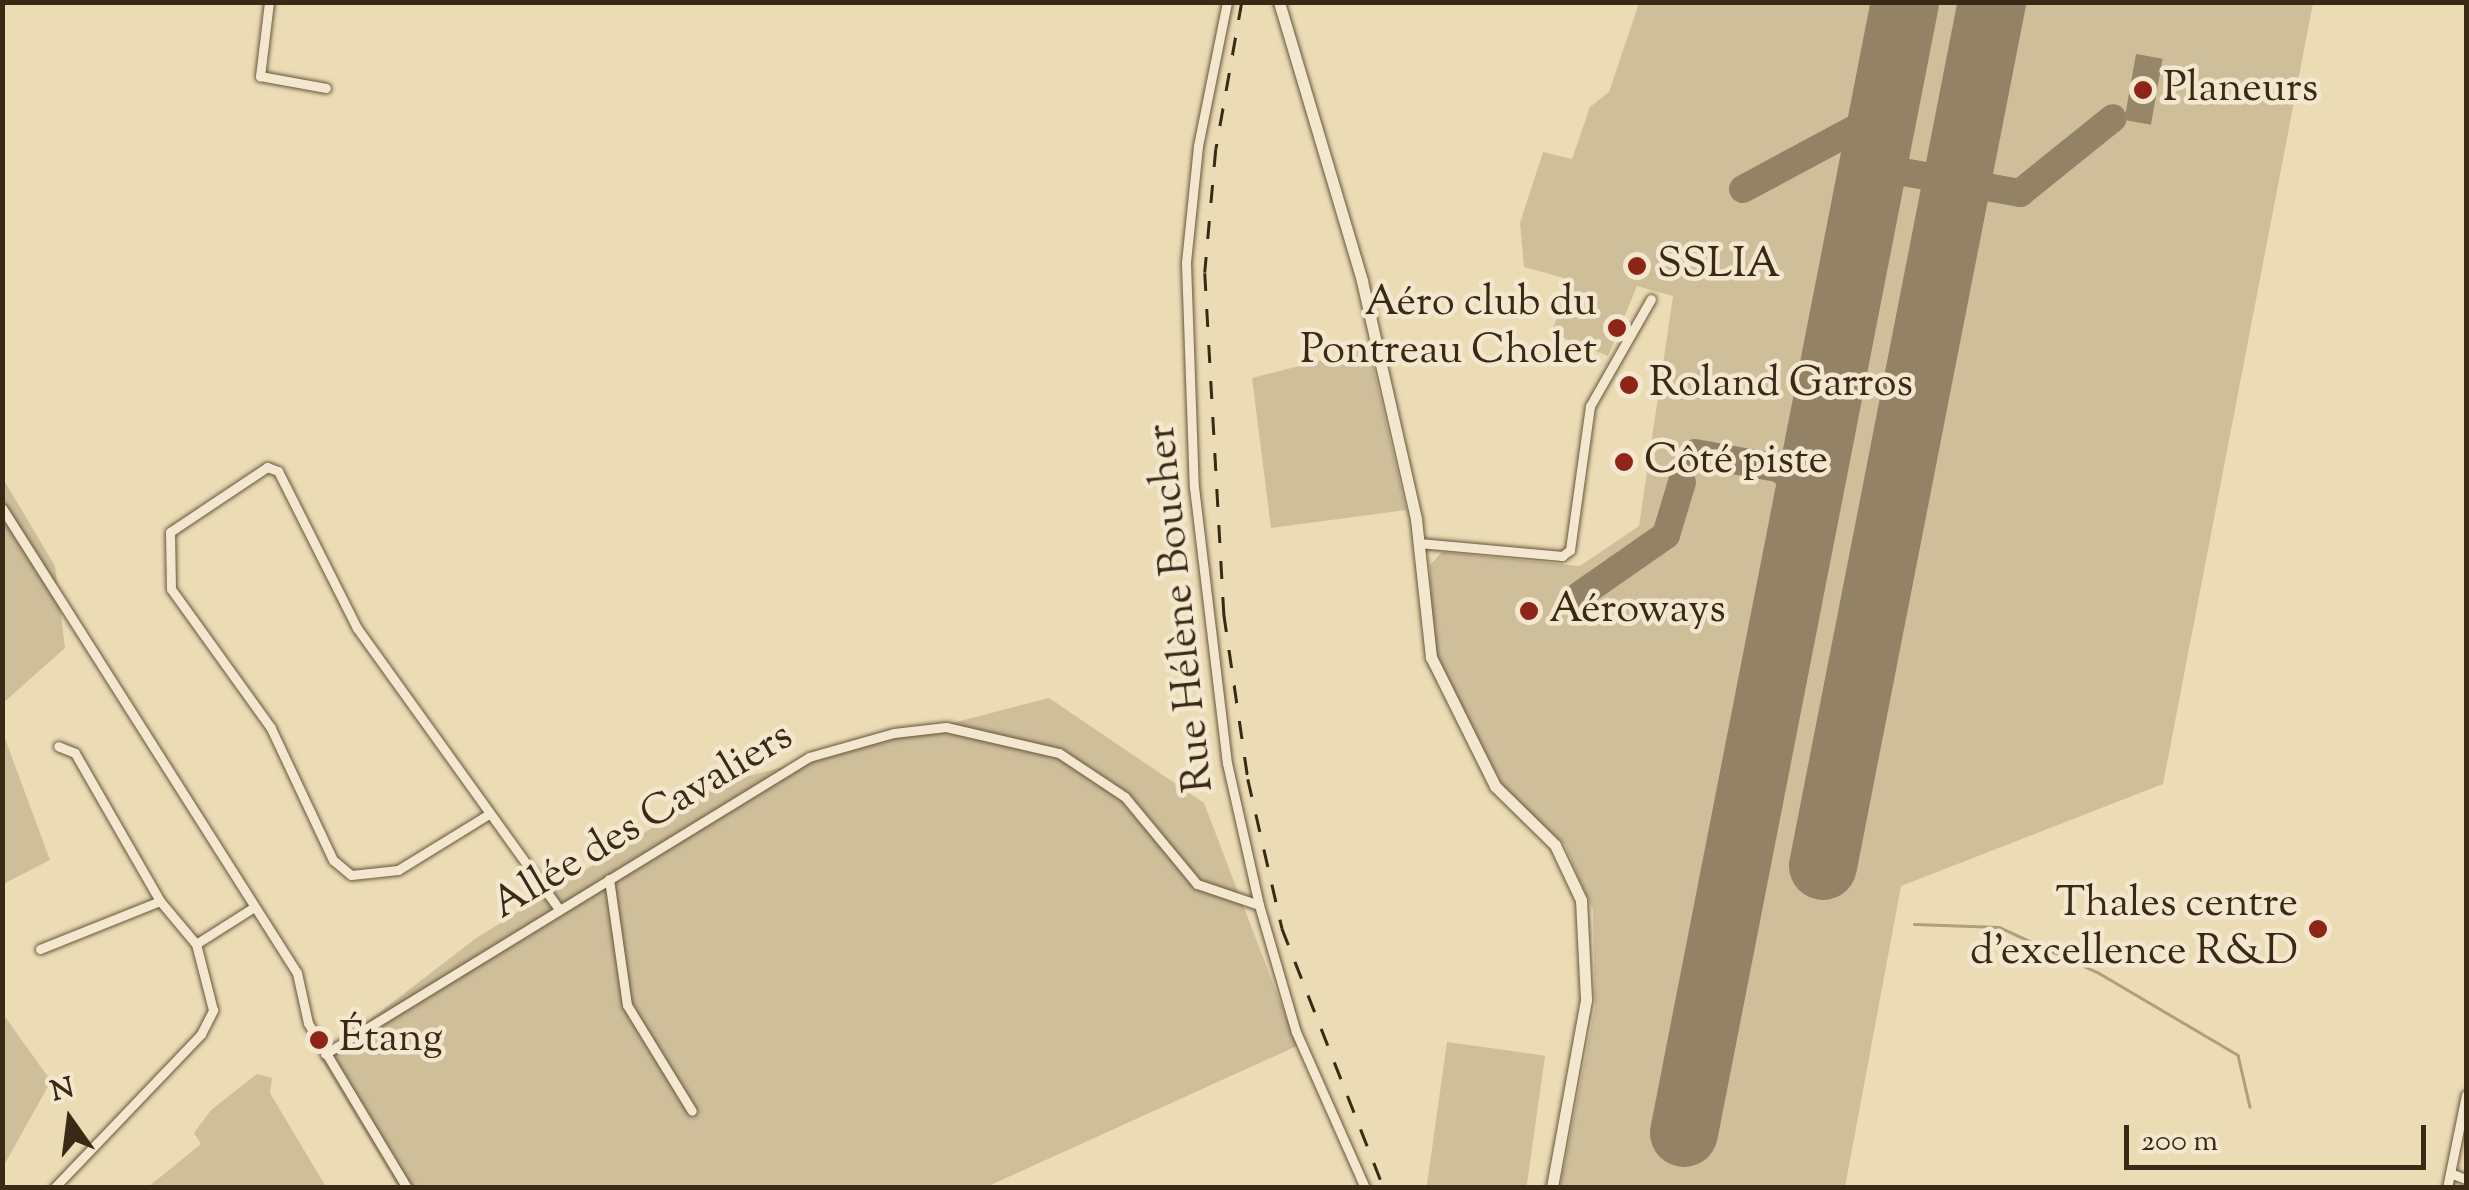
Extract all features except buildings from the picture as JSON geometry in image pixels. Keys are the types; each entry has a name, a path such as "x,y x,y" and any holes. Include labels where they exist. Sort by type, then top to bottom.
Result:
{"street":[{"path":"269,2 260,76 326,88"},
{"name":"Rue Hélène Boucher","path":"1227,2 1198,146 1187,301 1194,487 1227,763 1259,904 1296,1032 1366,1188"},
{"path":"1279,2 1362,280 1419,543 1438,678 1494,786 1566,860 1581,900 1586,1000 1552,1188"},
{"path":"1419,543 1562,556 1570,550 1590,406 1651,299"},
{"path":"489,814 398,870 351,875 334,860 270,728 171,589 170,532 267,467 278,471 358,628 559,909"},
{"path":"2,508 297,973 325,1054 407,1188"},
{"name":"Allée des Cavaliers","path":"325,1054 809,756 946,726 1059,752 1125,797 1197,884 1259,904"},
{"path":"54,1188 208,1024 212,996 196,944 160,901 74,753 58,746"},
{"path":"609,879 627,1005 692,1111"},
{"path":"40,949 160,901"},
{"path":"196,944 254,907"},
{"path":"2447,1188 2466,1095"},
{"path":"2450,1173 2466,1179"}],"shaded area":[{"path":"1639,3 2313,3 2163,784 1901,886 1845,1187 1560,1187 1595,1007 1593,910 1565,845 1505,789 1438,667 1432,634 1430,565 1442,552 1580,566 1639,526 1673,296 1637,286 1608,356 1551,333 1571,280 1524,267 1520,223 1543,152 1572,159 1590,107 1609,92"},
{"path":"1369,348 1406,510 1271,528 1252,378"},
{"path":"2,477 55,566 65,648 3,703"},
{"path":"1049,698 1204,803 1297,1046 984,1188 398,1187 320,1058 475,939 725,782"},
{"path":"3,733 50,860 2,884"},
{"path":"3,1014 51,1081 3,1167"},
{"path":"1447,1042 1545,1056 1526,1188 1427,1187"},
{"path":"257,1074 272,1078 270,1093 326,1187 148,1187 201,1144 194,1133 211,1110"}],"waterway":[{"path":"1914,924 1999,927 2099,973 2238,1055 2250,1107"}],"taxiway":[{"path":"1743,189 1868,122 1890,80"},
{"path":"1869,185 1892,170 2020,193 2113,118"},
{"path":"1876,148 1892,170"},
{"path":"1695,453 1788,470 1808,461 1817,445"},
{"path":"1780,469 1800,485 1805,510"},
{"path":"1580,595 1666,535 1682,482"}],"runway":[{"path":"1684,1133 1905,2"},
{"path":"1823,866 1992,2"}],"railway":[{"path":"1242,2 1216,149 1205,273 1224,614 1248,779 1282,928 1384,1188"}],"place":[{"name":"Planeurs","path":"2143,90"},
{"name":"SSLIA","path":"1637,266"},
{"name":"Aéro club du Pontreau Cholet","path":"1617,328"},
{"name":"Roland Garros","path":"1629,385"},
{"name":"Côté piste","path":"1624,462"},
{"name":"Aéroways","path":"1529,611"},
{"name":"Thales centre d'excellence R&D","path":"2318,929"},
{"name":"Étang","path":"319,1040"}]}
